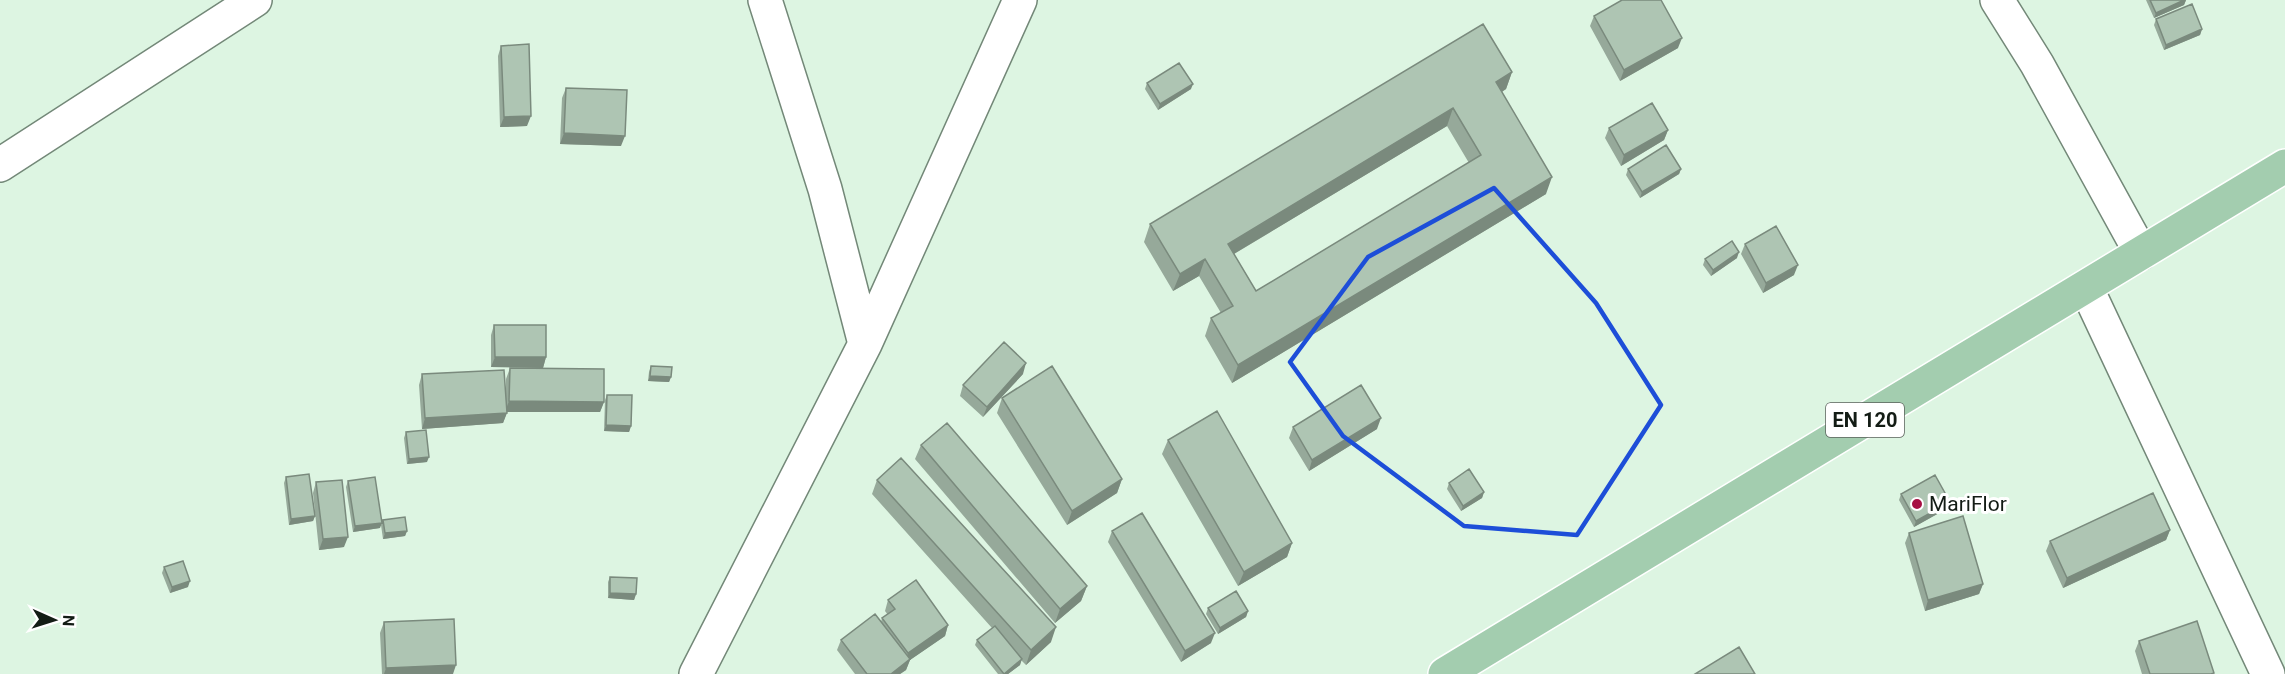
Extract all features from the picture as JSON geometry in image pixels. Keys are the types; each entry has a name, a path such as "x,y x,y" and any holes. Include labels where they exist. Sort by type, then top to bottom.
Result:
{"main road":[{"name":"EN 120","path":"1445,674 2285,166"}],"street":[{"path":"0,165 255,0"},
{"path":"765,0 825,189 865,344"},
{"path":"696,674 865,344 1020,0"},
{"path":"1997,0 2037,64 2141,253"},
{"path":"2086,287 2268,674"}],"highlighted area":[{"path":"1494,188 1596,303 1661,405 1577,535 1464,526 1343,436 1290,362 1368,257"}],"building":[{"path":"1622,0 1661,0 1682,38 1624,70 1594,16"},
{"path":"2150,0 2184,0 2156,13"},
{"path":"2192,4 2202,29 2166,45 2156,19"},
{"path":"1483,24 1512,72 1496,82 1552,177 1238,365 1211,318 1233,306 1205,259 1180,274 1150,224","holes":["1453,108 1481,155 1256,291 1228,244"]},
{"path":"529,44 531,116 504,117 501,46"},
{"path":"1179,63 1193,84 1160,104 1147,83"},
{"path":"566,88 627,90 625,136 564,133"},
{"path":"1652,103 1668,130 1624,155 1609,128"},
{"path":"1666,145 1681,169 1642,192 1628,169"},
{"path":"1776,226 1798,265 1766,283 1745,244"},
{"path":"1732,241 1739,252 1713,270 1705,259"},
{"path":"494,325 546,325 546,357 495,357"},
{"path":"1004,342 1026,363 987,407 963,385"},
{"path":"651,366 672,367 671,377 650,376"},
{"path":"1052,366 1122,479 1072,511 1002,398"},
{"path":"510,368 604,369 604,402 509,401"},
{"path":"504,370 507,413 425,418 422,374"},
{"path":"1361,385 1381,418 1312,460 1293,427"},
{"path":"607,395 632,395 631,426 606,425"},
{"path":"1217,411 1292,543 1244,572 1168,440"},
{"path":"947,423 1087,586 1060,609 921,445"},
{"path":"426,430 429,457 409,459 406,432"},
{"path":"901,458 1056,627 1031,650 877,480"},
{"path":"1469,469 1484,492 1463,506 1449,483"},
{"path":"309,474 315,516 291,519 286,477"},
{"path":"1935,475 1950,502 1916,521 1901,494"},
{"path":"375,477 382,523 355,526 348,481"},
{"path":"342,480 348,537 323,539 316,482"},
{"path":"2153,493 2170,530 2067,578 2050,541"},
{"path":"1142,513 1215,633 1185,651 1112,531"},
{"path":"1963,516 1983,584 1928,600 1909,533"},
{"path":"405,517 407,531 385,533 383,520"},
{"path":"183,561 190,581 172,587 164,567"},
{"path":"610,577 637,578 636,594 610,593"},
{"path":"916,580 948,625 908,653 882,618 895,609 888,600"},
{"path":"1236,591 1248,611 1220,628 1208,608"},
{"path":"875,614 910,659 891,674 867,674 841,640"},
{"path":"454,619 456,665 386,668 384,622"},
{"path":"2197,621 2214,673 2150,674 2139,641"},
{"path":"995,626 1022,659 1004,674 977,640"},
{"path":"1739,647 1755,674 1695,674"}],"place":[{"name":"MariFlor","path":"1917,504"}]}
